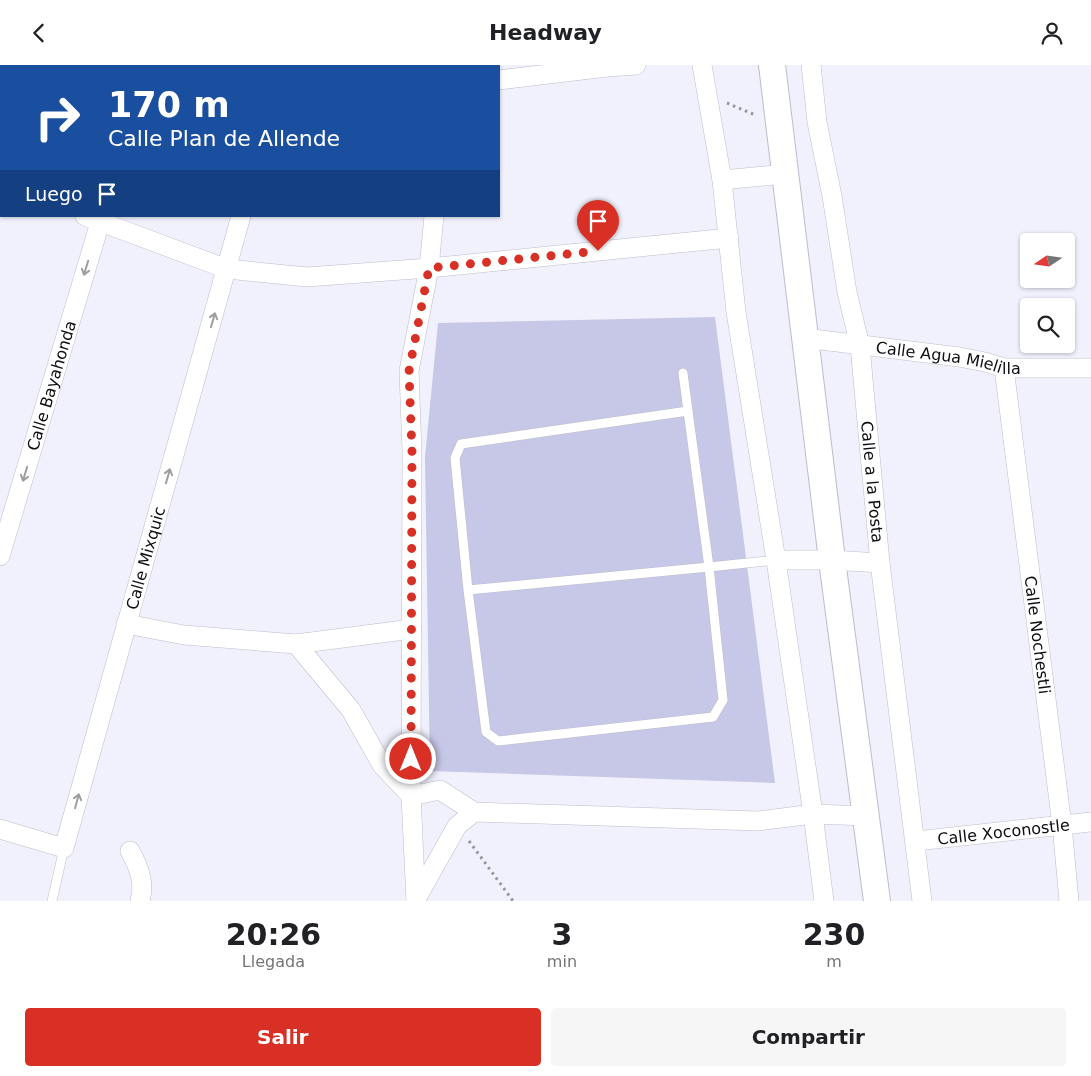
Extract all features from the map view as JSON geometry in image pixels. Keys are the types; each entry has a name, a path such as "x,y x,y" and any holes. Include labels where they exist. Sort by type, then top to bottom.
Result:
{"street":[{"path":"500,80 636,65"},
{"path":"702,65 722,180 736,312 814,814 824,901"},
{"path":"772,65 832,560 877,901"},
{"name":"Calle a la Posta","path":"811,65 817,122 832,196 847,292 860,346 880,563 922,901"},
{"path":"722,180 785,174"},
{"name":"Calle Mixquic","path":"64,848 241,217"},
{"path":"416,900 411,796 412,452 409,371 429,268 434,217"},
{"path":"96,218 227,269 307,277 429,268 729,238"},
{"name":"Calle Bayahonda","path":"0,557 96,218"},
{"name":"Calle Agua Mielilla","path":"805,338 959,357 1004,368 1091,368"},
{"name":"Calle Nochestli","path":"1004,368 1062,825 1069,901"},
{"path":"776,560 832,560 880,563"},
{"path":"126,624 184,635 296,644 412,629"},
{"path":"296,644 351,709 382,765 411,796"},
{"path":"411,796 440,791 474,812 758,821 814,814 867,816"},
{"path":"416,900 457,825 474,812"},
{"name":"Calle Xoconostle","path":"916,841 1091,822"},
{"path":"0,829 64,848"},
{"path":"130,851 141,875 143,889 140,901"}],"lane":[{"path":"683,373 709,567 723,700 713,717 498,741 486,732 468,590 455,458 461,445 688,411"},
{"path":"468,590 776,560"},
{"name":"Calle Mixquic","path":"52,901 64,848"}],"path":[{"path":"725,103 779,125"},
{"path":"457,825 514,901"}],"shaded area":[{"path":"715,317 775,783 430,771 425,457 438,323"}],"route":[{"path":"411,759 412,452 409,371 429,268 598,251"}]}
